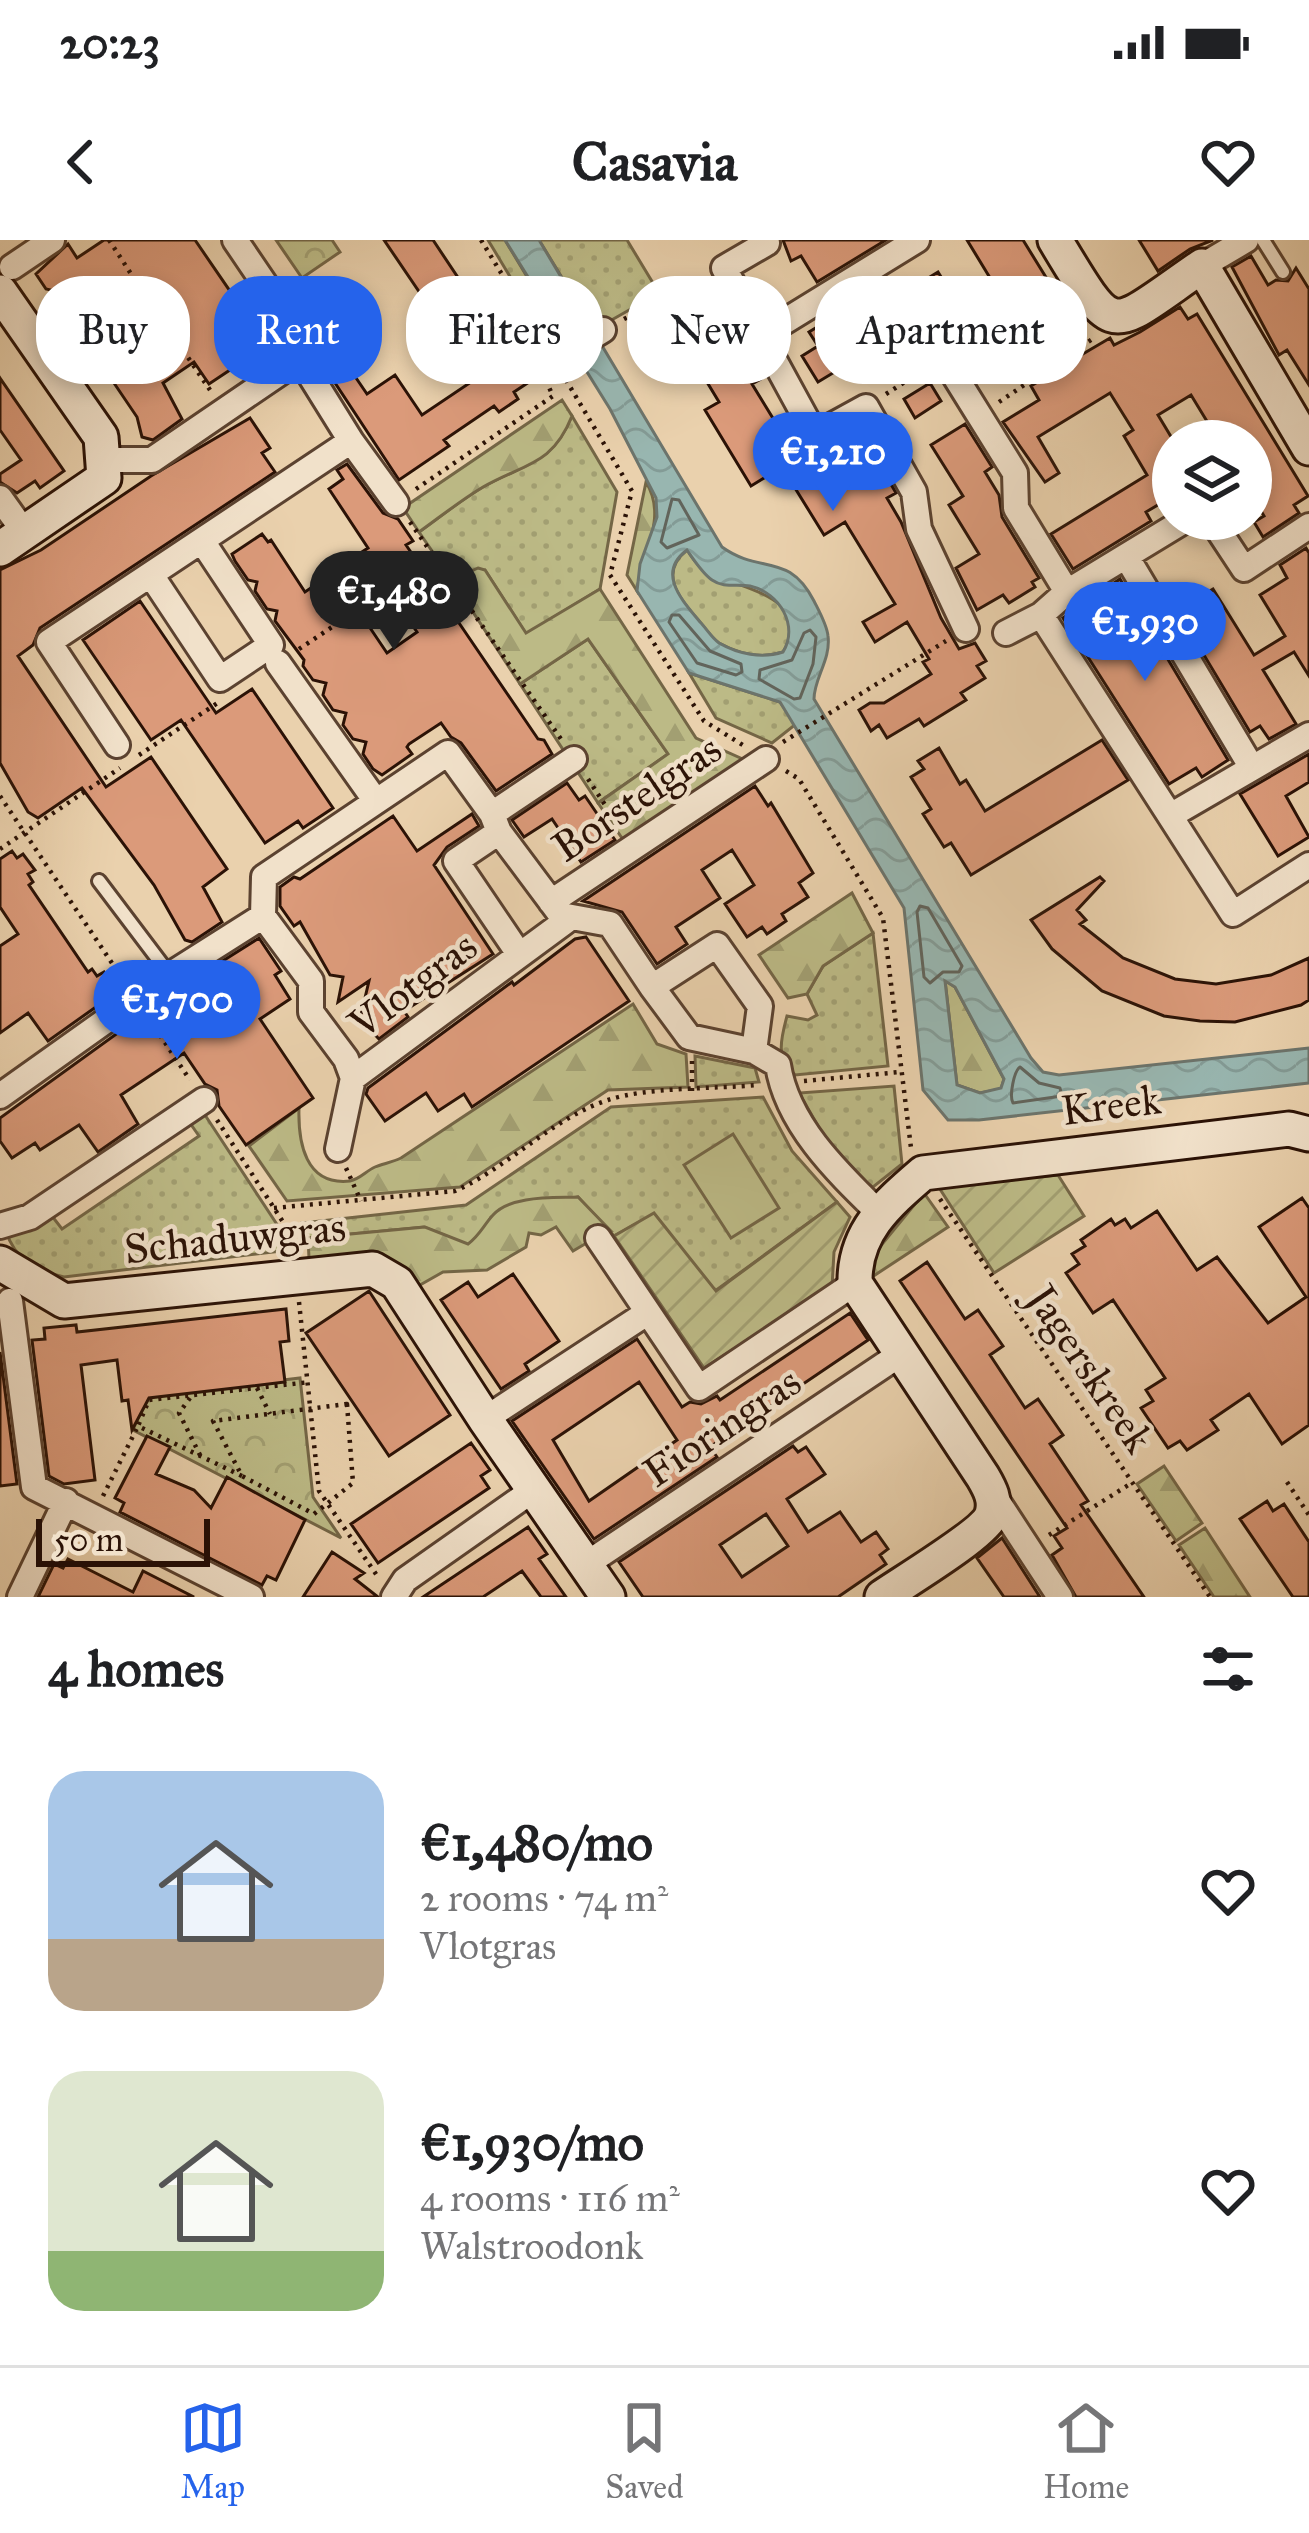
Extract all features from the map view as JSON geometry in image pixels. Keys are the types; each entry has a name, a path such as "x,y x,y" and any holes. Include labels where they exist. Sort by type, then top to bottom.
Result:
{"street":[{"path":"0,498 13,541 104,478 101,437 6,280 52,240"},
{"path":"236,240 260,276"},
{"path":"728,276 724,268 767,243 765,240"},
{"path":"791,318 917,240"},
{"path":"1055,240 1094,306 1109,318 1126,317 1246,240"},
{"path":"1202,266 1309,448"},
{"path":"105,460 152,460 261,384"},
{"path":"316,384 396,502"},
{"path":"787,384 815,435 866,407 914,493 919,529 967,629"},
{"path":"959,384 1016,473 1016,508 1066,592"},
{"path":"117,745 49,642 352,442"},
{"path":"1225,540 1244,569 1309,526"},
{"path":"1006,633 1042,615 1066,592 1152,540"},
{"path":"151,575 220,679 272,645 202,541"},
{"path":"1126,556 1252,769"},
{"path":"1042,615 1233,914 1309,866"},
{"path":"278,663 375,800"},
{"path":"1170,816 1309,735"},
{"path":"0,1096 170,975 263,916 264,877 448,753 556,908 610,924 689,1037 754,1051 778,1065 781,1083 825,1161 878,1212"},
{"name":"Borstelgras","path":"495,823 574,759"},
{"name":"Borstelgras","path":"556,908 766,759"},
{"name":"Vlotgras","path":"495,823 456,861 519,954"},
{"name":"Vlotgras","path":"353,1078 566,921 556,908"},
{"name":"Vlotgras","path":"263,916 311,981 311,1012 346,1059 353,1078 338,1149"},
{"path":"652,987 717,945 760,1006 754,1051"},
{"path":"0,1226 30,1217 204,1100"},
{"name":"Kreek","path":"918,1163 1289,1129 1309,1134"},
{"path":"918,1163 878,1212 855,1262 855,1283 1060,1597"},
{"path":"598,1238 698,1388 855,1283"},
{"name":"Schaduwgras","path":"9,1286 64,1301 374,1269 397,1283 608,1597"},
{"path":"9,1286 34,1487 251,1597"},
{"path":"485,1419 647,1312"},
{"name":"Fioringras","path":"585,1565 902,1353"},
{"path":"386,1588 533,1490"},
{"path":"882,1597 981,1529 993,1512 992,1493"},
{"path":"20,1597 66,1501"}],"lane":[{"path":"1263,240 1283,272"},
{"path":"99,881 170,975"}],"path":[{"path":"109,240 132,276"},
{"name":"Borstelgras","path":"481,240 503,276"},
{"path":"603,330 724,268"},
{"path":"979,416 1101,334 1109,318"},
{"path":"190,360 224,409"},
{"path":"396,502 553,396 547,384"},
{"name":"Borstelgras","path":"568,384 632,491 610,575 704,722 799,778 883,918 901,1072 918,1163"},
{"name":"Borstelgras","path":"396,502 611,814"},
{"path":"789,736 967,629"},
{"path":"689,1037 692,1091"},
{"path":"386,1588 319,1490 290,1236 274,1208 455,1191 608,1099 901,1072"},
{"path":"338,1149 361,1201"},
{"name":"Jagerskreek","path":"918,1163 1210,1597"},
{"path":"94,1515 148,1400 310,1382"},
{"path":"257,1388 270,1414"},
{"path":"192,1395 178,1414 200,1456"},
{"path":"138,1426 314,1514 353,1483 347,1404 214,1421 242,1476"},
{"path":"1287,1482 1309,1516"},
{"path":"1029,1548 1131,1484"}],"green space":[{"path":"276,240 332,240 340,252 301,276"},
{"path":"488,240 505,240 527,276 510,276"},
{"path":"539,240 627,240 649,276 627,276 627,311 603,325 603,276 561,276"},
{"path":"562,400 572,416 556,445 536,461 483,487 419,532 403,508"},
{"path":"572,416 617,492 600,589 526,634 485,570 463,572 452,580 419,532 475,492 546,454"},
{"path":"646,482 654,522 637,591 627,575"},
{"path":"687,550 705,571 781,606 790,618 791,633 783,652 751,654 714,638 675,587 674,568"},
{"path":"478,568 485,570 526,633 600,589 696,738 747,761 624,841 598,803 668,754 588,639 520,684 452,580"},
{"path":"588,639 668,754 598,803 520,684"},
{"path":"689,673 780,702 796,724 772,743 716,718"},
{"path":"852,893 873,933 823,966 807,994 788,998 759,955"},
{"path":"873,933 888,1066 795,1075 782,1055 787,1016 808,1020 817,1015 807,994 823,966"},
{"path":"945,980 955,987 1004,1079 1001,1089 980,1093 957,1085"},
{"path":"633,1004 657,1044 686,1054 688,1087 608,1090 460,1187 287,1201 249,1146 299,1108 303,1147 314,1169 335,1181 354,1180 401,1158"},
{"path":"695,1056 755,1068 759,1082 696,1087"},
{"path":"894,1086 902,1164 873,1187 841,1166 799,1093"},
{"path":"763,1097 792,1151 837,1202 715,1291 654,1214 614,1236 578,1197 491,1217 482,1234 468,1245 424,1227 308,1238 302,1223 466,1205 611,1107"},
{"path":"203,1112 280,1229 282,1251 64,1277 35,1267 15,1249 6,1231 52,1216 62,1229 199,1136 190,1123"},
{"path":"733,1134 779,1208 731,1238 684,1165"},
{"path":"1058,1175 1084,1216 994,1273 938,1186"},
{"path":"924,1193 948,1227 872,1277 874,1254"},
{"path":"578,1197 610,1230 590,1228 590,1241 573,1251 556,1227 541,1235 529,1233 526,1247 487,1270 443,1272 413,1289 373,1253 309,1258 308,1238 425,1227 468,1244 493,1215 510,1204"},
{"path":"837,1202 850,1217 834,1252 832,1287 704,1368 614,1236 654,1213 716,1291"},
{"path":"300,1378 313,1497 341,1538 133,1430 147,1396"},
{"path":"1164,1466 1202,1523 1176,1541 1137,1484"},
{"path":"1205,1528 1250,1597 1214,1597 1179,1545"}],"water":[{"path":"505,240 539,240 560,276 527,276"},
{"path":"603,347 722,547 784,569 804,585 828,636 814,699 1043,1072 1059,1075 1309,1048 1309,1083 948,1120 923,1090 904,908 780,702 689,673 637,591 640,564 657,517 656,498 594,384 603,384","holes":["687,550 712,580 750,586 778,603 788,622 783,652 750,654 714,638 686,605 673,577 673,568","945,981 955,987 1004,1079 1001,1088 980,1093 957,1085"]}],"building":[{"path":"104,240 195,240 220,276 214,276 214,381 209,384 194,362 190,365 190,276 36,274 68,244 77,258"},
{"path":"384,240 433,240 457,276 408,276"},
{"path":"783,240 886,240 815,279 801,256 791,261"},
{"path":"967,240 1023,240 1045,276 989,276"},
{"path":"1139,240 1213,240 1158,271"},
{"path":"1251,256 1268,285 1288,281 1296,268 1309,289 1309,385 1287,350 1279,355 1232,267"},
{"path":"1180,307 1188,319 1197,314 1262,420 1206,420 1191,395 1158,415 1161,420 1152,420 1152,508 1146,512 1151,521 1073,569 1051,534 1147,475 1124,436 1133,430 1110,393 1038,437 1059,473 1045,482 1003,422 1039,400 1031,386 1087,384 1087,352 1110,338 1114,345"},
{"path":"815,348 815,377 802,356"},
{"path":"395,375 422,415 468,384 526,384 514,392 518,399 499,412 494,406 444,440 449,446 399,480 336,384 360,384 367,394"},
{"path":"0,378 64,471 40,488 35,481 17,493 0,482 0,474 21,460 0,430"},
{"path":"115,384 164,384 182,419 153,440 142,437 137,417"},
{"path":"708,384 752,384 804,469 856,441 865,456 872,451 896,493 887,498 941,618 959,649 975,643 986,661 977,666 985,678 961,693 966,700 924,726 919,719 887,738 879,725 871,731 859,710 870,703 884,703 931,674 923,662 929,659 907,622 875,642 863,622 895,604 845,522 824,535 782,467 751,486 705,410 719,402"},
{"path":"931,384 941,401 915,418 904,399"},
{"path":"250,418 270,448 262,453 275,472 40,628 33,645 18,656 106,787 151,757 227,869 203,887 222,922 192,942 185,940 154,885 82,788 38,818 28,812 0,763 0,570 41,550 151,476"},
{"path":"965,424 992,467 985,472 999,495 1002,517 1039,578 1032,582 1035,587 1009,603 1003,595 977,610 956,568 979,554 949,505 963,496 931,445"},
{"path":"1272,437 1308,496 1294,505 1299,513 1272,531"},
{"path":"347,464 383,513 398,519 413,541 406,545 428,577 434,578 442,598 552,754 496,791 441,723 409,744 412,754 382,775 373,769 363,754 366,742 353,739 343,725 346,713 333,710 323,695 326,683 313,680 275,621 277,611 267,609 255,591 257,582 248,580 235,561 232,554 262,534 271,540 305,592 333,573 387,653 417,632 362,552 368,548 329,489 343,479 337,470"},
{"path":"1306,548 1309,676 1294,652 1263,670 1296,724 1269,739 1260,726 1250,732 1183,620 1193,614 1187,605 1213,589 1254,655 1285,636 1260,595 1287,578 1280,565"},
{"path":"1120,579 1228,760 1202,777 1196,768 1169,784 1063,618"},
{"path":"140,601 216,713 252,689 333,808 303,828 298,821 265,843 181,720 151,740 83,640"},
{"path":"1102,740 1128,780 971,875 951,843 944,847 923,814 931,809 911,777 924,769 918,761 939,748 960,784 966,780 985,811"},
{"path":"1309,754 1309,782 1286,796 1309,837 1278,856 1240,794"},
{"path":"567,783 579,800 585,796 615,840 581,862 552,819 524,837 512,820"},
{"path":"755,786 768,806 771,803 813,873 799,883 808,897 782,914 786,921 767,934 762,927 747,937 725,904 754,885 732,850 702,870 720,898 676,927 687,944 657,964 622,912 583,901"},
{"path":"472,814 479,826 447,847 434,865 493,954 404,1011 408,1017 379,1039 360,1019 369,981 338,1002 343,977 330,975 300,922 294,926 280,906 280,887 294,877 300,879 393,816 417,851"},
{"path":"12,851 17,858 23,854 35,870 28,874 33,882 29,885 88,972 92,969 97,976 104,972 117,992 48,1041 28,1013 0,1033 0,946 18,934 0,907 0,859"},
{"path":"1100,877 1104,881 1077,910 1086,920 1080,924 1123,958 1175,979 1216,984 1271,975 1309,958 1309,1000 1235,1022 1200,1021 1164,1016 1102,991 1052,949 1031,920"},
{"path":"586,937 629,1001 472,1107 464,1094 438,1111 426,1093 385,1121 366,1094 368,1088 512,982 514,985 575,939"},
{"path":"259,938 281,971 275,975 290,999 260,1019 313,1098 246,1145 219,1106 217,1090 205,1084 184,1053 121,1095 138,1124 98,1152 79,1125 40,1150 35,1143 12,1158 0,1141 0,1118 162,1001 165,1006 213,973 210,969"},
{"path":"1302,1198 1309,1208 1309,1425 1282,1444 1249,1394 1211,1420 1218,1430 1187,1450 1180,1441 1168,1448 1141,1408 1153,1401 1146,1390 1165,1378 1113,1300 1093,1313 1066,1273 1079,1264 1072,1254 1085,1246 1081,1240 1111,1219 1115,1225 1125,1219 1131,1228 1157,1211 1197,1270 1217,1257 1268,1323 1306,1297 1259,1227"},
{"path":"927,1262 965,1319 978,1310 1003,1346 990,1355 1025,1408 1038,1399 1063,1435 1050,1444 1088,1501 1081,1505 1144,1597 1076,1597 1052,1555 1062,1548 1054,1536 1067,1528 900,1281"},
{"path":"513,1274 559,1341 525,1364 529,1371 501,1389 441,1300 468,1282 478,1297"},
{"path":"369,1291 450,1415 389,1456 306,1333"},
{"path":"286,1309 289,1341 280,1342 285,1382 149,1398 132,1430 128,1400 122,1401 117,1360 81,1365 95,1480 64,1484 49,1476 32,1340 45,1339 44,1328 76,1325 77,1332"},
{"path":"850,1313 868,1340 710,1447 717,1457 594,1539 512,1421 637,1339 682,1407 717,1396 720,1400","holes":["639,1382 677,1440 589,1501 553,1440"]},
{"path":"0,1352 17,1484 0,1486"},
{"path":"147,1436 170,1447 156,1474 194,1490 211,1508 227,1477 305,1520 276,1580 267,1576 262,1585 120,1512 124,1503 115,1498"},
{"path":"471,1443 490,1470 481,1476 489,1488 378,1563 351,1524"},
{"path":"793,1446 798,1452 806,1447 825,1474 787,1499 808,1532 840,1512 861,1542 876,1532 888,1549 880,1555 886,1564 838,1597 643,1597 619,1562","holes":["766,1514 788,1546 742,1577 720,1545"]},
{"path":"1267,1501 1273,1511 1284,1504 1309,1542 1309,1597 1293,1597 1240,1519"},
{"path":"528,1527 547,1554 539,1559 566,1597 541,1597 522,1571 483,1597 423,1597"},
{"path":"1002,1538 1040,1597 1004,1597 977,1558"},
{"path":"332,1552 364,1573 355,1579 378,1597 303,1597"},
{"path":"68,1559 133,1592 143,1571 194,1597 38,1597 54,1564 63,1568"}]}
